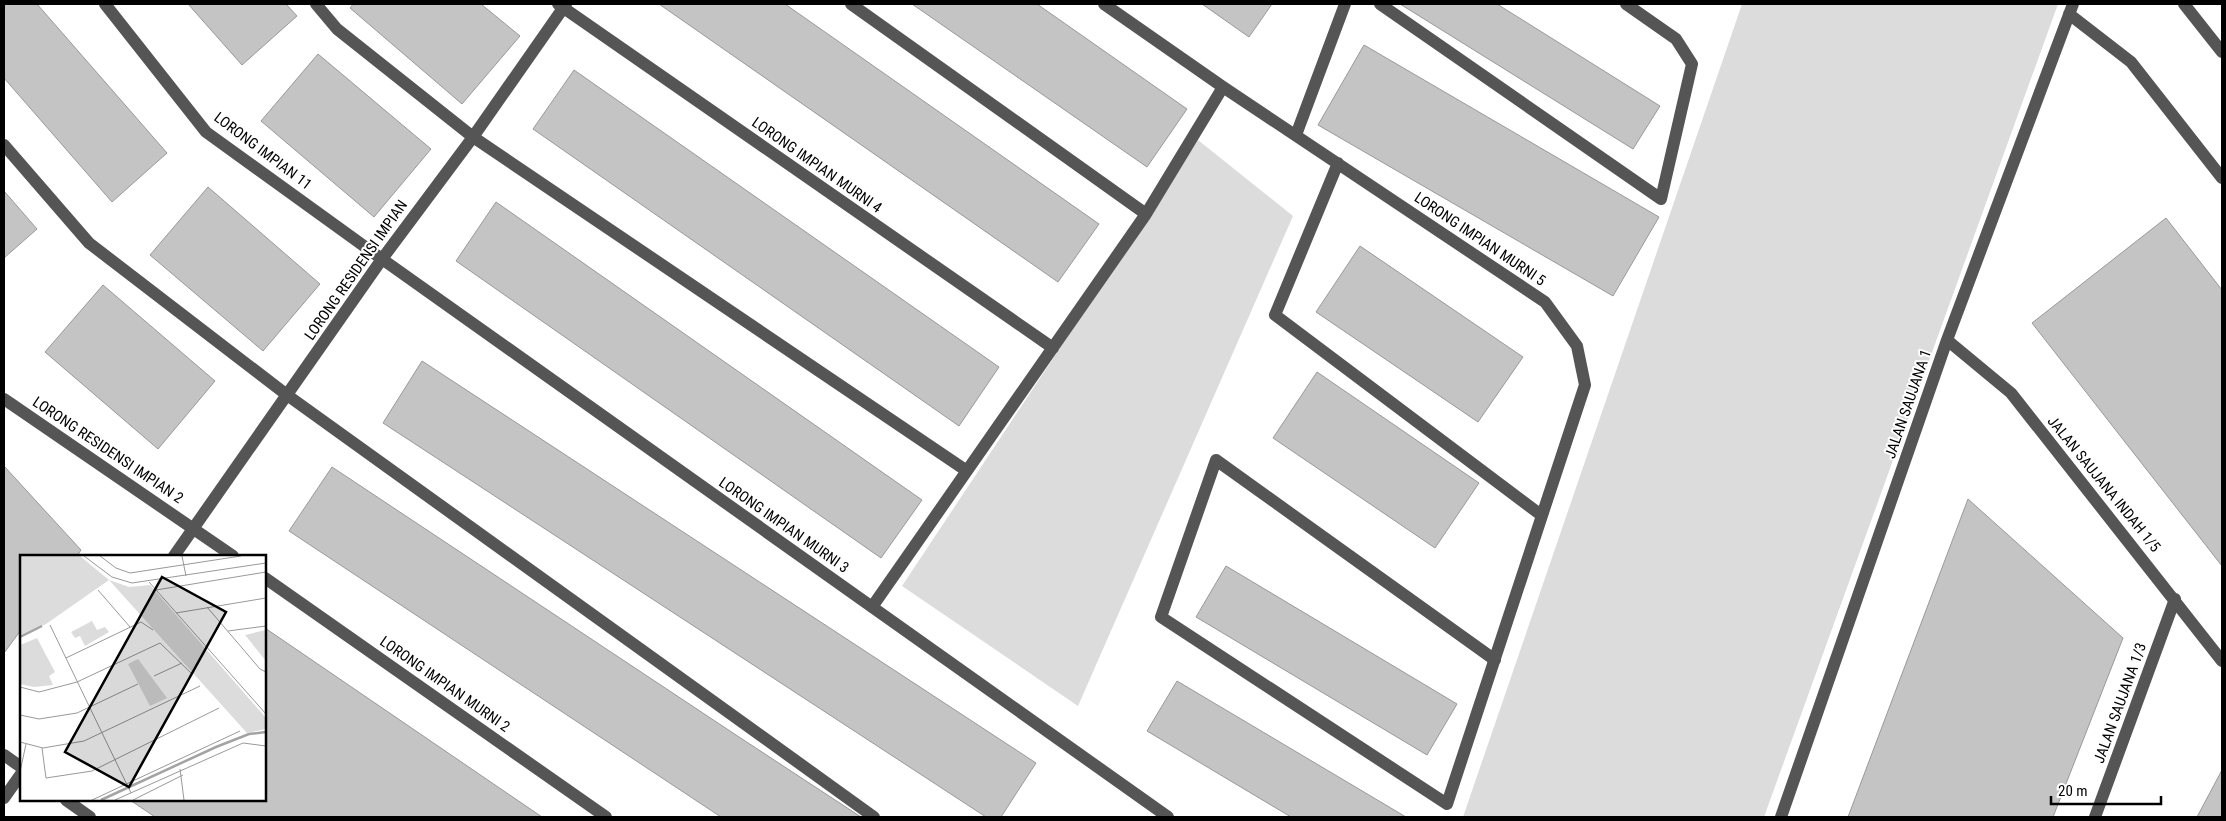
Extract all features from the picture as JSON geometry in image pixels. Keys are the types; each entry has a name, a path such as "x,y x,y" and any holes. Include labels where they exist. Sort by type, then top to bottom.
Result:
{"street":[{"name":"LORONG IMPIAN 11","path":"105,4 206,132 382,259"},
{"path":"316,4 338,29 473,137 967,471"},
{"path":"851,4 1146,214"},
{"name":"LORONG IMPIAN MURNI 5","path":"1104,4 1223,87 1545,302 1577,346 1585,385 1447,804 1161,617 1216,460 1494,660"},
{"path":"1296,135 1345,4"},
{"path":"1380,4 1662,199 1692,64 1676,39 1626,4"},
{"path":"2184,4 2222,52"},
{"name":"LORONG RESIDENSI IMPIAN","path":"175,555 382,259 473,137 562,5"},
{"name":"LORONG IMPIAN MURNI 4","path":"562,5 1053,348"},
{"path":"2071,9 2130,62 2222,178"},
{"name":"JALAN SAUJANA 1","path":"1781,817 1947,340 2071,9"},
{"path":"872,607 1146,214 1223,87"},
{"path":"4,144 89,243 287,395 874,817"},
{"path":"1338,163 1275,315 1541,515"},
{"name":"LORONG IMPIAN MURNI 3","path":"382,259 1168,817"},
{"name":"JALAN SAUJANA INDAH 1/5","path":"1947,340 2011,393 2222,661"},
{"name":"LORONG RESIDENSI IMPIAN 2","path":"4,399 194,528"},
{"path":"194,528 232,555"},
{"name":"LORONG IMPIAN MURNI 2","path":"266,579 606,817"},
{"name":"JALAN SAUJANA 1/3","path":"2095,817 2175,599"},
{"path":"4,755 20,766"},
{"path":"6,795 20,775"},
{"path":"67,801 90,817"}],"shaded area":[{"path":"1742,4 2058,4 1764,817 1463,817"},
{"path":"1198,140 1293,216 1078,706 902,586"}],"building":[{"path":"4,4 37,4 167,153 112,202 4,78"},
{"path":"188,4 286,4 297,16 242,65"},
{"path":"353,4 481,4 520,36 462,104 350,8"},
{"path":"659,4 785,4 1099,224 1058,282"},
{"path":"912,4 1037,4 1187,109 1147,167"},
{"path":"1202,4 1272,4 1249,37"},
{"path":"1400,4 1497,4 1660,106 1633,149"},
{"path":"1364,45 1659,217 1613,296 1318,125"},
{"path":"318,54 431,149 374,217 261,121"},
{"path":"574,70 999,367 959,426 533,129"},
{"path":"208,187 320,284 263,351 150,255"},
{"path":"4,191 37,229 4,258"},
{"path":"496,202 922,500 881,558 456,261"},
{"path":"2166,218 2222,290 2222,566 2032,323"},
{"path":"1360,246 1523,357 1478,422 1316,312"},
{"path":"103,285 215,381 158,449 45,352"},
{"path":"422,361 1036,763 1001,817 986,817 383,423"},
{"path":"1317,372 1479,483 1435,548 1273,438"},
{"path":"4,466 81,550 78,555 20,555 20,631 4,653"},
{"path":"332,467 861,817 721,817 289,531"},
{"path":"1968,499 2123,638 2053,817 1848,817"},
{"path":"1226,566 1457,704 1427,755 1196,617"},
{"path":"266,629 542,817 155,817 131,801 266,801"},
{"path":"1177,681 1406,817 1291,817 1147,731"},
{"path":"2222,770 2222,817 2197,817"}]}
